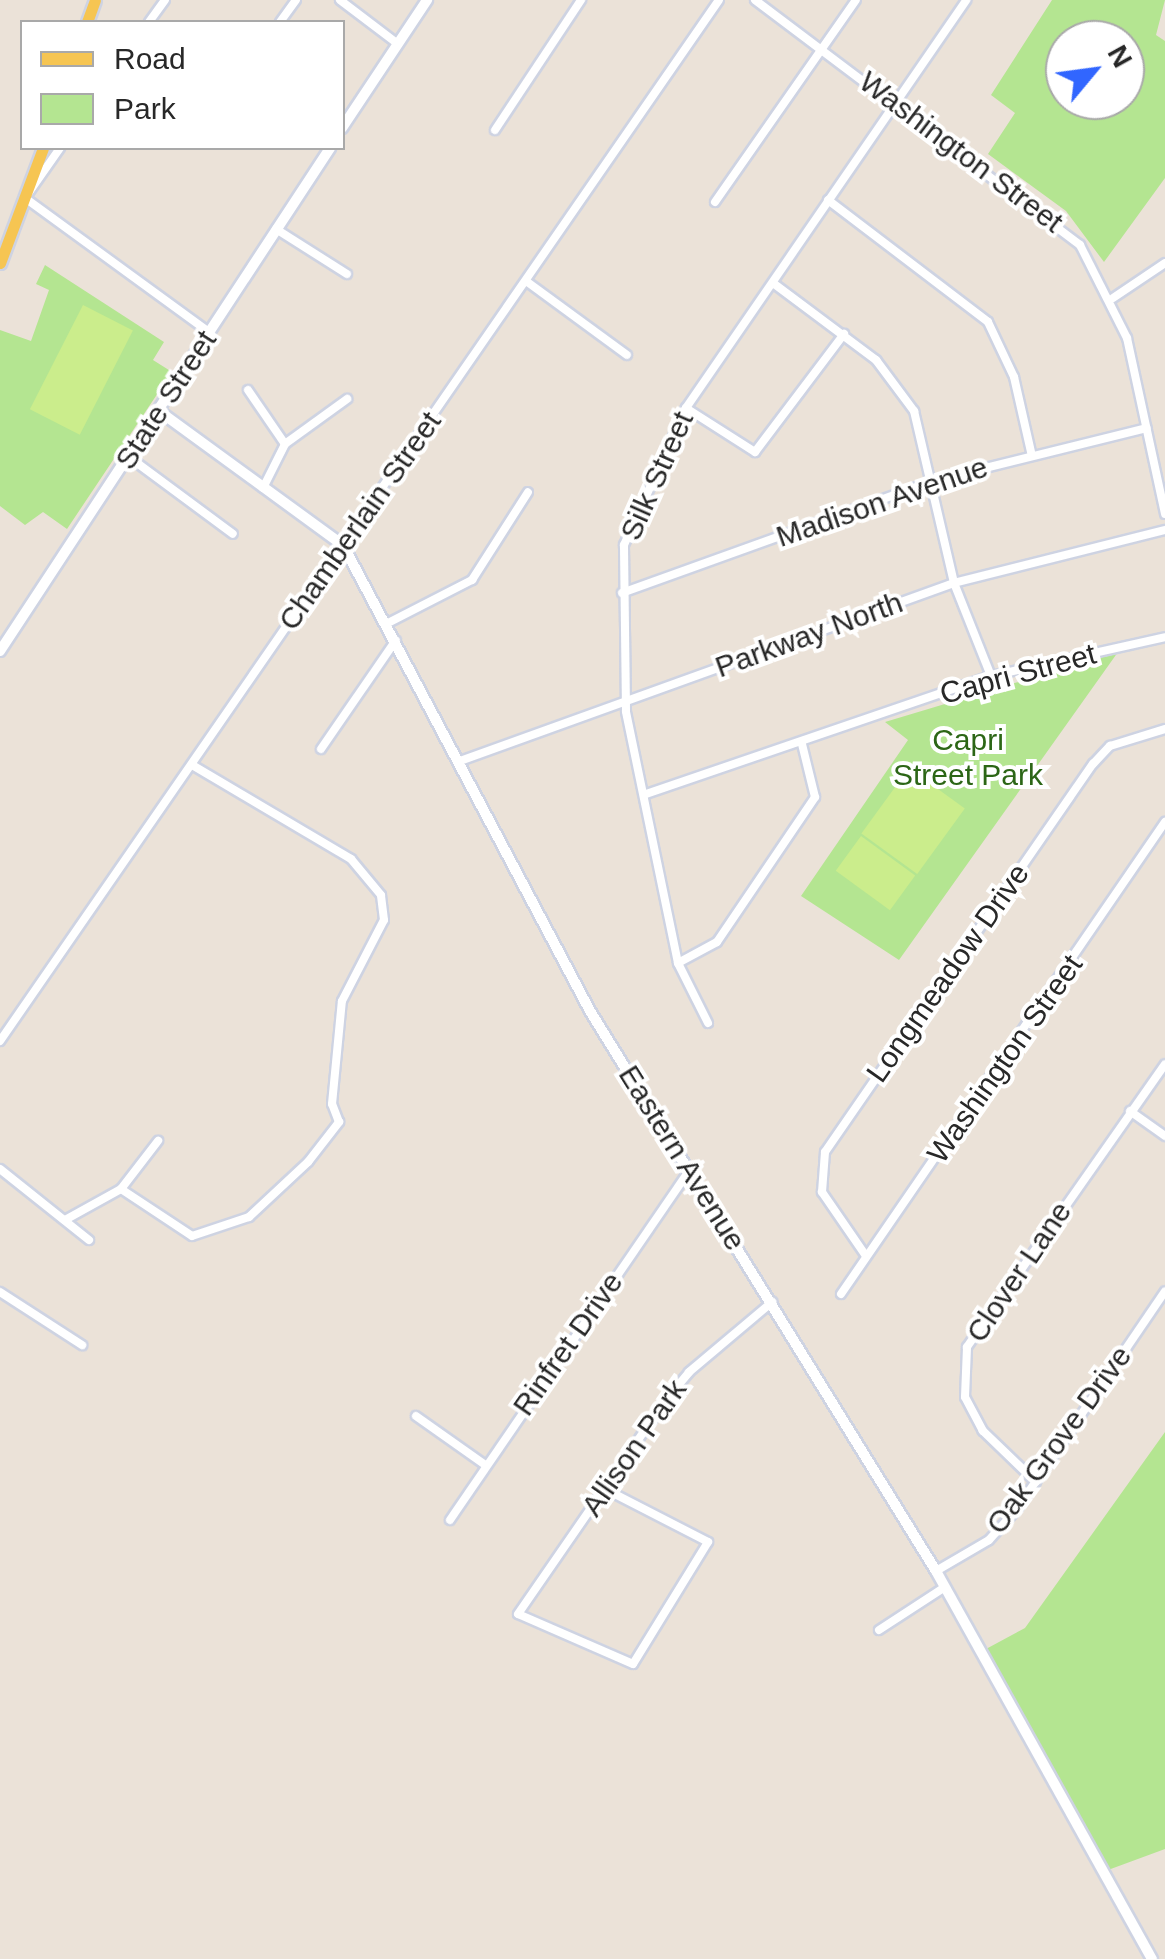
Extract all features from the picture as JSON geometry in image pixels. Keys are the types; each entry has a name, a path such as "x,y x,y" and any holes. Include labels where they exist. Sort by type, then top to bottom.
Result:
{"main road":[{"path":"0,263 41,150"}],"street":[{"path":"340,0 398,44"},
{"path":"345,124 427,0"},
{"path":"494,130 581,0"},
{"name":"Chamberlain Street","path":"0,1042 719,0"},
{"name":"Washington Street","path":"755,0 1055,218 1113,298 1165,514"},
{"path":"715,202 856,0"},
{"name":"Silk Street","path":"708,1024 678,963 625,700 622,593 632,521 686,408 966,0"},
{"path":"59,150 25,198 209,332"},
{"name":"State Street","path":"0,651 329,150"},
{"path":"828,200 988,322 1014,376 1031,452"},
{"path":"276,230 347,274"},
{"path":"1113,298 1165,263"},
{"path":"526,281 627,354"},
{"path":"772,283 844,334 897,382 933,480 954,583 990,676"},
{"path":"686,408 756,452 844,334"},
{"path":"248,390 285,444"},
{"path":"263,488 285,444 346,399"},
{"name":"Eastern Avenue","path":"159,412 343,544 590,1012 936,1571 1152,1959"},
{"name":"Madison Avenue","path":"622,593 933,480 1031,452 1147,428"},
{"path":"129,458 232,534"},
{"path":"386,624 472,580 528,492"},
{"name":"Parkway North","path":"460,760 954,583 1165,530"},
{"name":"Capri Street","path":"646,794 802,744 990,676 1165,638"},
{"path":"321,749 396,640"},
{"name":"Longmeadow Drive","path":"866,1256 822,1192 825,1152 1093,764 1110,746 1165,729"},
{"path":"678,963 716,942 815,798 802,744"},
{"path":"121,1189 185,1235 200,1235 249,1217 339,1122 332,1104 342,1001 378,941 381,895 351,858 192,765"},
{"name":"Washington Street","path":"841,1294 1165,822"},
{"name":"Clover Lane","path":"1036,1482 983,1431 965,1397 967,1346 1165,1064"},
{"path":"1130,1111 1165,1136"},
{"path":"65,1220 121,1189 158,1141"},
{"path":"0,1169 90,1240"},
{"name":"Rinfret Drive","path":"450,1520 484,1464 690,1170"},
{"name":"Oak Grove Drive","path":"936,1571 989,1540 1036,1482 1165,1291"},
{"path":"0,1292 82,1345"},
{"name":"Allison Park","path":"605,1490 708,1542 634,1664 518,1614 605,1490 689,1372 772,1302"},
{"path":"416,1416 484,1464"},
{"path":"879,1630 945,1587"}],"green space":[{"path":"1052,0 1165,0 1156,35 1165,41 1165,178 1104,262 1066,211 988,154 1015,113 991,95"},
{"path":"45,265 164,342 153,360 172,372 67,529 43,512 25,525 0,506 0,330 31,341 49,290 36,284"},
{"path":"83,305 133,330 80,435 30,409"},
{"name":"Capri Street Park","path":"1118,652 899,960 801,896 908,740 885,722"},
{"path":"909,768 965,809 917,874 861,834"},
{"path":"861,836 915,875 890,910 836,871"},
{"path":"1165,1432 1165,1849 1108,1870 986,1649 1025,1628"}]}
